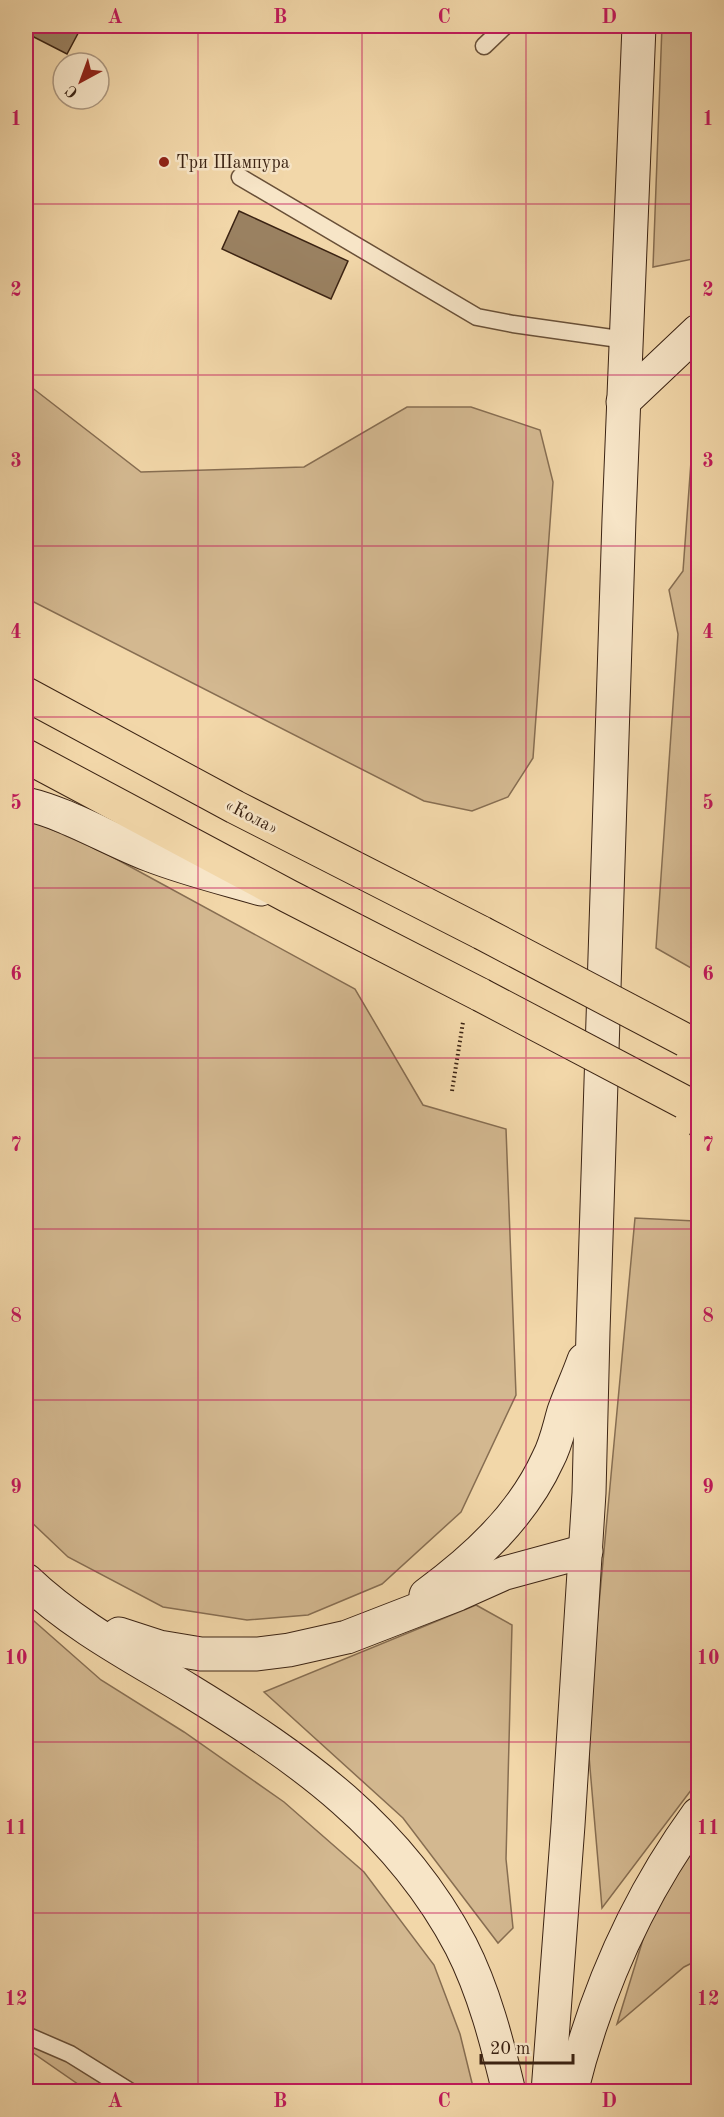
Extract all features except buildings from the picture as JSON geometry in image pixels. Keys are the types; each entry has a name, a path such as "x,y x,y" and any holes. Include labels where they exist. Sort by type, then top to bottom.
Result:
{"highway":[{"name":"«Кола»","path":"26,694 235,807 694,1044"},
{"path":"26,756 288,896 473,1005 691,1105"}],"main road":[{"path":"548,2091 586,1551 623,402 639,26"},
{"path":"623,402 699,331"},
{"path":"26,804 64,817 148,854 288,896"},
{"path":"396,1617 476,1554 496,1534 526,1497 548,1461 558,1437 564,1412 593,1332"},
{"path":"26,1571 63,1602 112,1632 178,1652 257,1654 289,1650 347,1637 506,1573 586,1551"},
{"path":"26,1580 49,1603 270,1741 334,1791 387,1841 417,1876 461,1947 488,2011 509,2091"},
{"path":"571,2091 591,2021 621,1943 663,1865 699,1814"}],"lane":[{"path":"484,46 505,26"},
{"path":"240,177 477,317 626,340"},
{"path":"26,2035 70,2054 132,2091"}],"path":[{"path":"452,1091 473,1005"}],"shaded area":[{"path":"662,26 698,26 698,258 653,267"},
{"path":"26,383 141,472 304,467 407,407 471,407 540,430 553,482 533,758 508,797 472,811 424,801 26,598"},
{"path":"698,389 698,972 656,948 678,634 669,590 683,571"},
{"path":"26,818 107,854 355,989 423,1105 506,1129 516,1395 461,1512 382,1584 308,1615 247,1620 163,1607 68,1557 26,1517"},
{"path":"698,1212 698,1781 602,1908 587,1733 635,1218 695,1221"},
{"path":"476,1605 512,1625 506,1859 513,1928 498,1943 403,1818 264,1692"},
{"path":"26,1614 101,1680 184,1732 284,1802 364,1872 434,1965 460,2034 474,2091 88,2091 26,2048"},
{"path":"698,1832 698,1960 684,1967 617,2024 645,1933"}],"place":[{"name":"Три Шампура","path":"164,162"}]}
